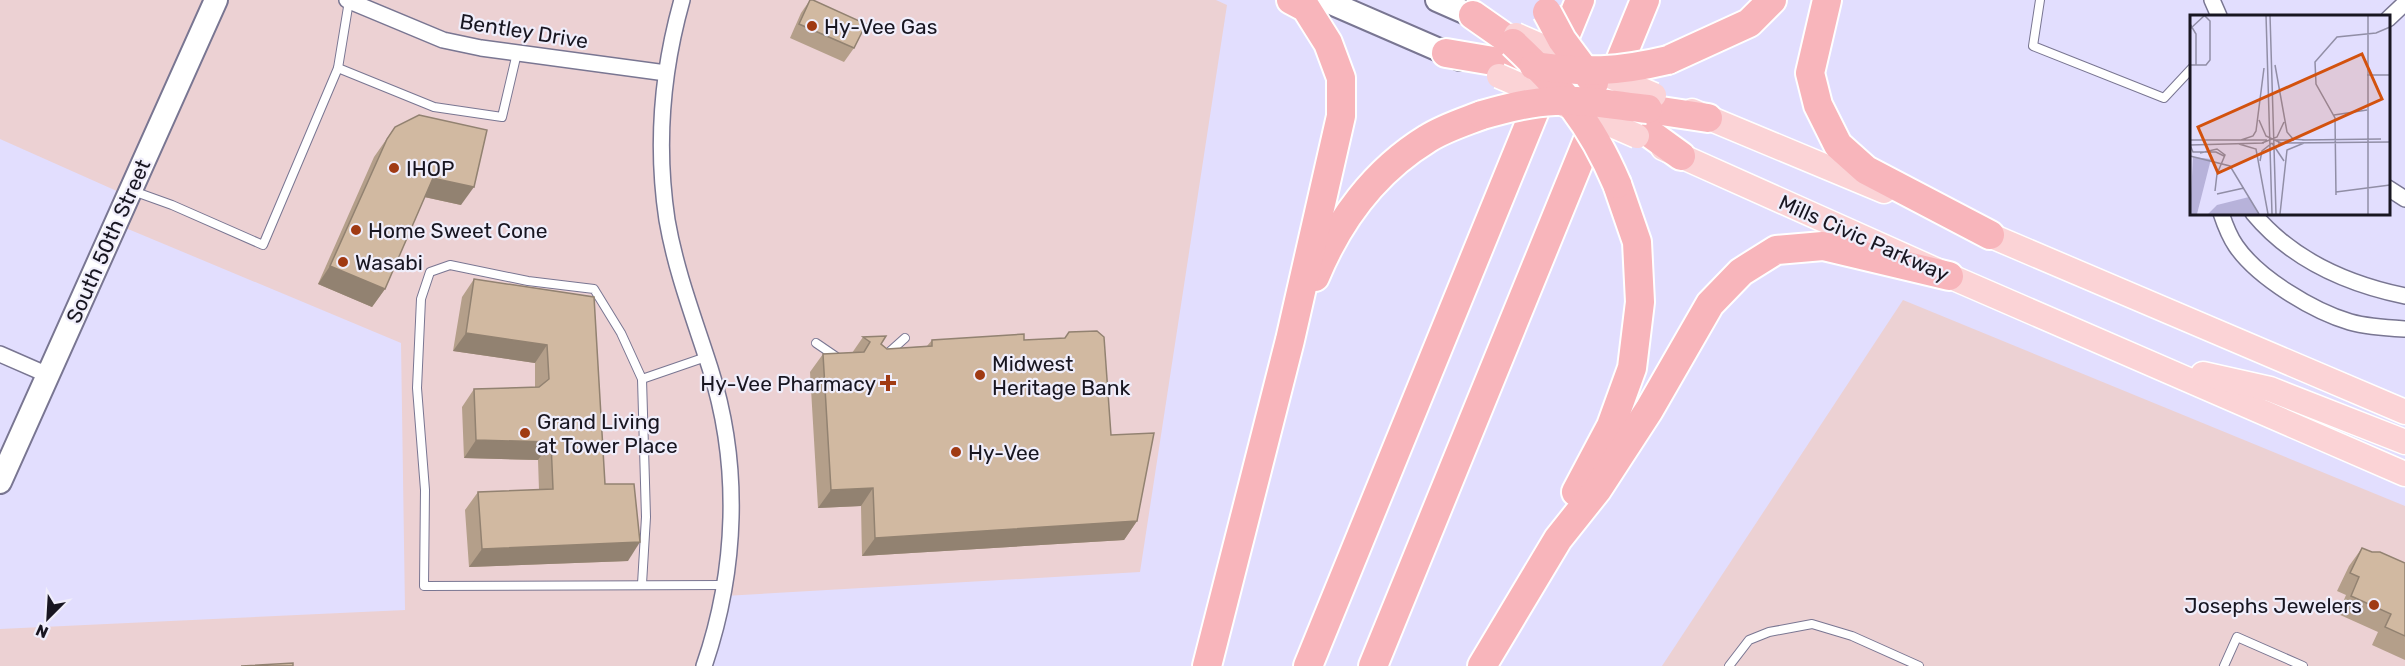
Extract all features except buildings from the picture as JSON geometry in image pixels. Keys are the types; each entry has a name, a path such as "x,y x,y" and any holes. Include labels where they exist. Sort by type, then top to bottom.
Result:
{"highway":[{"path":"1207,666 1290,340 1341,116 1341,78 1328,43 1306,8 1291,0"},
{"path":"1542,0 1563,40 1616,105"},
{"path":"1308,666 1580,0"},
{"path":"1373,666 1645,0"},
{"path":"1446,53 1508,54 1539,67 1634,68 1668,60 1749,23 1772,0"},
{"path":"1827,0 1810,74 1818,105 1838,145 1866,170 1990,235"},
{"path":"1473,15 1508,54"},
{"path":"1539,67 1601,148 1617,184 1636,242 1640,302 1632,368 1611,426 1580,484 1558,539"},
{"path":"1290,340 1318,270 1354,205 1385,170 1428,138 1482,115 1516,105 1616,105 1645,117 1708,118"},
{"path":"1645,117 1681,156"},
{"path":"1482,666 1558,539 1597,490 1642,420 1710,304 1741,272 1776,250 1823,246 1949,276"}],"main road":[{"name":"South 50th Street","path":"0,482 216,0"},
{"path":"1324,0 1446,53"},
{"path":"1437,0 1473,15"},
{"path":"1508,54 1587,69 1645,117"},
{"path":"1508,54 1567,104 1645,117"},
{"path":"1708,118 2405,412"},
{"name":"Mills Civic Parkway","path":"1681,156 1949,276 2405,474"},
{"path":"2145,361 2270,390 2405,442"}],"street":[{"name":"Bentley Drive","path":"348,0 443,40 518,53 666,73"},
{"path":"682,0 666,73 662,125 667,219 677,267 722,416 729,460 732,507 730,552 725,585 713,639 704,666"},
{"path":"2212,0 2219,15"},
{"path":"2390,17 2405,3"},
{"path":"2390,189 2405,199"},
{"path":"2221,214 2227,231 2238,248 2259,271 2289,292 2350,321 2405,329"},
{"path":"2254,214 2276,237 2319,267 2370,288 2405,296"},
{"path":"0,354 48,375"}],"lane":[{"path":"130,190 172,205 263,244 338,68 348,0"},
{"path":"2040,0 2033,46 2164,98 2190,70"},
{"path":"338,68 434,107 502,117 518,53"},
{"path":"642,584 646,517 642,379 621,333 594,289 450,266 430,272 421,299 417,388 425,490 424,586 725,585"},
{"path":"874,361 884,358 905,338"},
{"path":"816,343 841,360 851,362"},
{"path":"642,379 706,357"},
{"path":"1729,666 1749,640 1769,632 1812,624 1852,636 1920,666"},
{"path":"2224,666 2237,637 2303,666"}],"shaded area":[{"path":"0,0 1216,0 1227,5 1140,572 724,596 704,666 0,666 0,629 405,610 401,343 116,224 128,196 0,139"},
{"path":"1903,300 2405,506 2405,666 1662,666"}],"place":[{"name":"Hy-Vee Gas","path":"812,26"},
{"name":"IHOP","path":"394,168"},
{"name":"Home Sweet Cone","path":"356,230"},
{"name":"Wasabi","path":"343,262"},
{"name":"Midwest Heritage Bank","path":"980,375"},
{"name":"Hy-Vee Pharmacy","path":"888,383"},
{"name":"Grand Living at Tower Place","path":"525,433"},
{"name":"Hy-Vee","path":"956,452"},
{"name":"Josephs Jewelers","path":"2374,605"}]}
